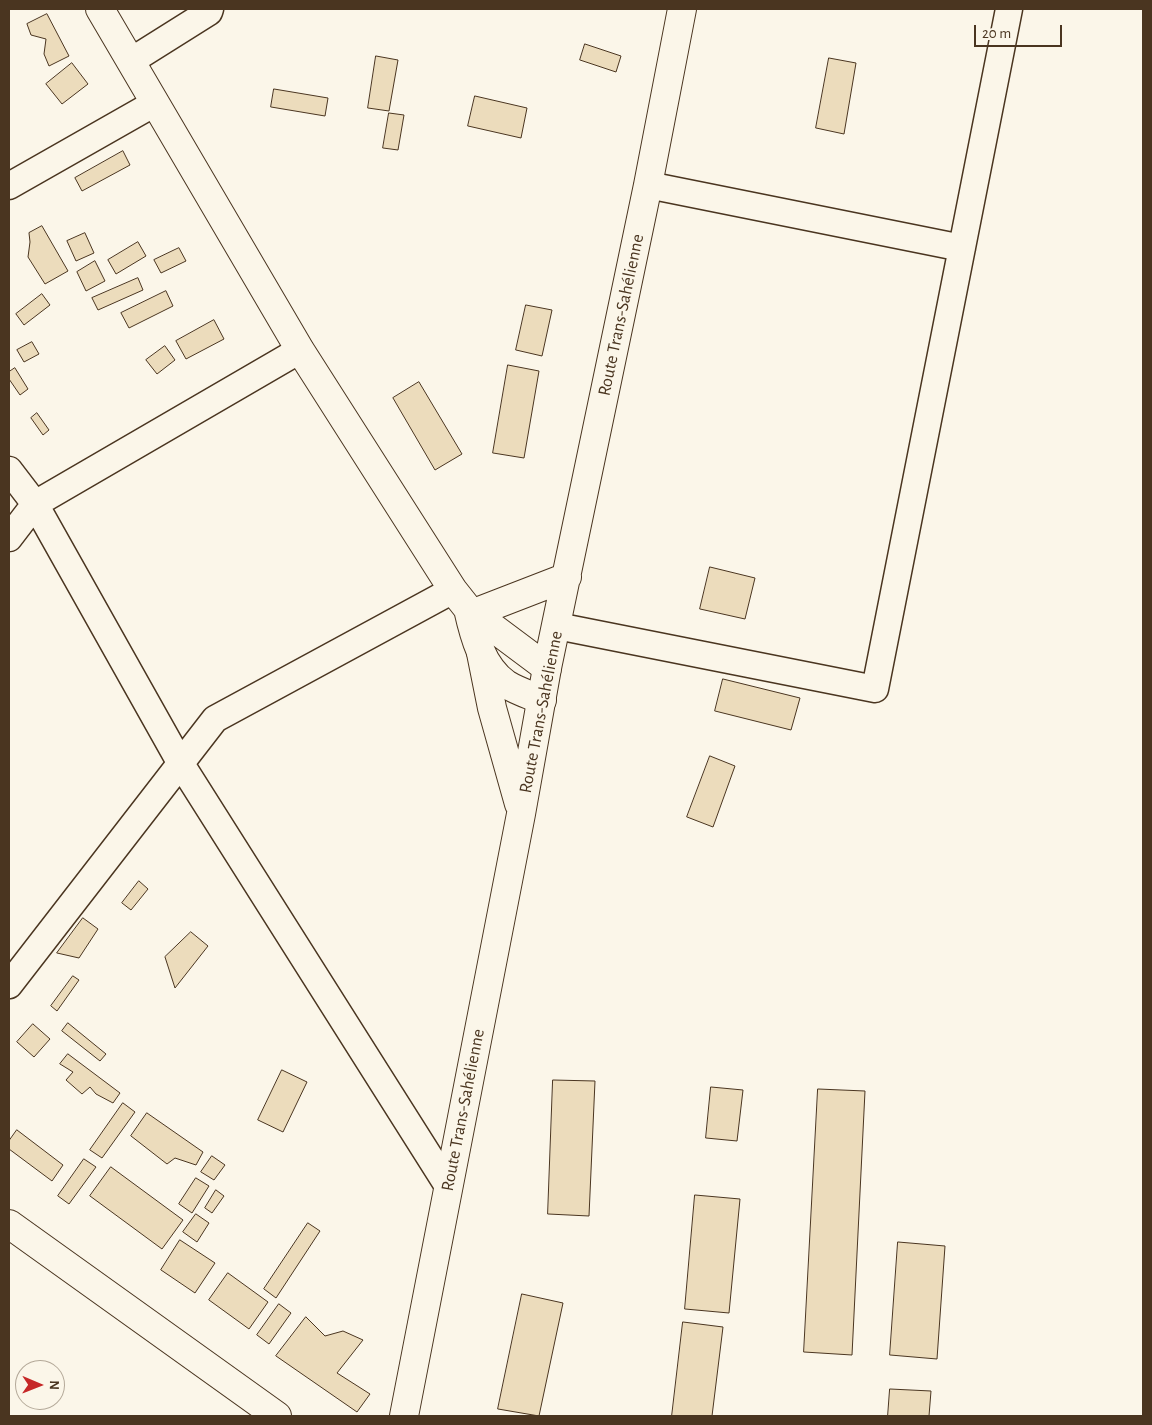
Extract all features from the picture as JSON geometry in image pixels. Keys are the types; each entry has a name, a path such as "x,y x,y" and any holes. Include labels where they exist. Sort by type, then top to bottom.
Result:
{"main road":[{"path":"100,9 300,350 465,604 481,653 492,708 521,814"},
{"name":"Route Trans-Sahélienne","path":"404,1416 548,668 648,185 682,9"},
{"path":"465,604 567,577"},
{"path":"465,604 548,668"},
{"path":"481,653 492,671 505,684 542,700"},
{"path":"9,1224 277,1416"}],"street":[{"path":"131,61 209,12 210,9"},
{"path":"557,626 875,689 1009,9"},
{"path":"9,186 155,102"},
{"path":"648,185 962,248"},
{"path":"9,538 35,504 300,350"},
{"path":"9,470 35,504 181,764 448,1186"},
{"path":"9,985 215,719 465,604"}],"building":[{"path":"47,14 69,56 49,66 44,54 46,39 31,35 27,24"},
{"path":"585,44 621,56 616,72 580,60"},
{"path":"376,56 398,60 389,111 368,108"},
{"path":"829,58 856,63 844,134 816,128"},
{"path":"72,63 88,84 62,104 46,84"},
{"path":"274,89 328,98 325,116 271,107"},
{"path":"475,96 527,108 521,138 468,126"},
{"path":"389,113 404,115 398,150 383,148"},
{"path":"123,151 130,165 82,191 75,178"},
{"path":"42,226 68,271 45,284 28,257 29,233"},
{"path":"85,233 94,253 76,261 67,241"},
{"path":"138,242 146,256 116,274 108,260"},
{"path":"179,248 186,261 161,273 154,260"},
{"path":"95,261 105,281 86,291 77,272"},
{"path":"138,278 143,290 98,310 92,298"},
{"path":"166,291 173,306 129,328 121,313"},
{"path":"42,294 50,305 24,325 16,314"},
{"path":"526,305 552,310 542,356 516,350"},
{"path":"214,320 224,339 186,359 176,341"},
{"path":"32,342 39,354 24,362 17,350"},
{"path":"165,346 175,360 157,374 146,360"},
{"path":"508,365 539,371 524,458 493,453"},
{"path":"15,368 28,389 20,395 9,379 9,372"},
{"path":"419,382 462,454 435,470 393,398"},
{"path":"37,413 49,430 43,435 31,418"},
{"path":"710,567 755,578 745,619 700,609"},
{"path":"723,679 800,698 791,730 715,711"},
{"path":"710,756 735,766 713,827 687,817"},
{"path":"139,881 148,889 131,910 122,903"},
{"path":"83,918 98,929 79,958 57,953"},
{"path":"191,932 208,946 175,988 165,957"},
{"path":"73,976 79,980 57,1011 51,1006"},
{"path":"68,1023 106,1054 100,1061 62,1031"},
{"path":"33,1024 50,1039 34,1057 17,1042"},
{"path":"68,1054 120,1093 113,1103 96,1094 90,1087 82,1094 66,1080 73,1072 60,1064"},
{"path":"282,1070 307,1082 283,1132 258,1120"},
{"path":"553,1080 595,1081 589,1216 548,1214"},
{"path":"711,1087 743,1090 737,1141 706,1138"},
{"path":"818,1089 865,1091 852,1355 804,1352"},
{"path":"123,1103 135,1112 102,1158 90,1150"},
{"path":"147,1113 203,1152 196,1165 175,1158 167,1164 131,1136"},
{"path":"17,1130 63,1165 52,1181 9,1149 9,1141"},
{"path":"212,1156 225,1165 214,1180 201,1172"},
{"path":"84,1159 96,1167 69,1204 58,1196"},
{"path":"111,1167 183,1220 162,1249 90,1196"},
{"path":"196,1178 209,1186 192,1213 179,1204"},
{"path":"216,1190 224,1196 212,1213 205,1208"},
{"path":"695,1195 740,1199 729,1313 685,1309"},
{"path":"196,1214 209,1223 197,1242 183,1232"},
{"path":"308,1223 320,1231 276,1298 264,1289"},
{"path":"180,1240 215,1263 195,1293 161,1270"},
{"path":"898,1242 945,1246 937,1359 890,1355"},
{"path":"228,1273 268,1302 249,1329 209,1300"},
{"path":"522,1294 563,1303 539,1416 498,1409"},
{"path":"279,1304 291,1313 269,1344 257,1335"},
{"path":"306,1317 325,1336 343,1331 363,1340 337,1373 370,1394 357,1412 276,1356"},
{"path":"683,1322 723,1327 712,1416 672,1416"},
{"path":"890,1389 931,1391 929,1416 888,1416"}]}
